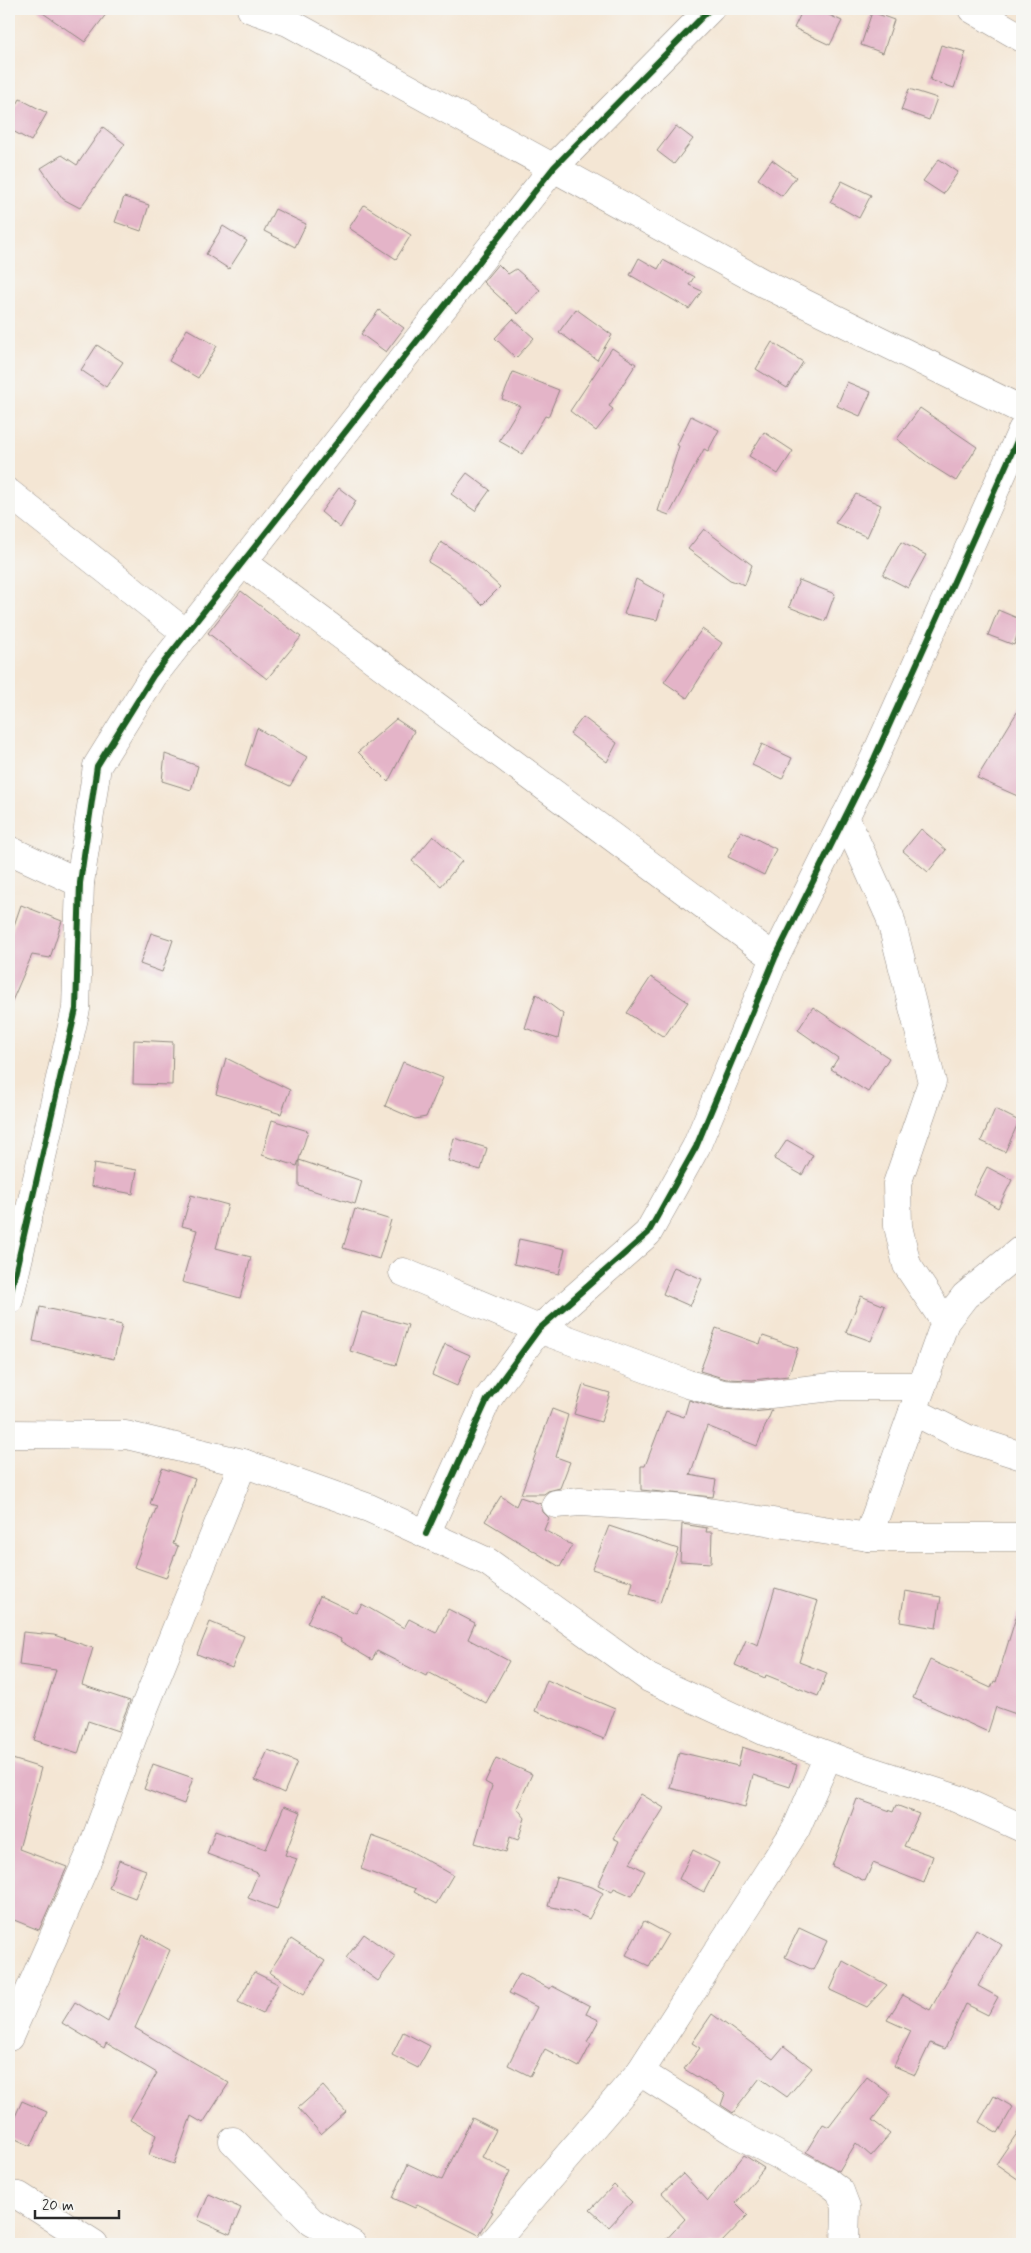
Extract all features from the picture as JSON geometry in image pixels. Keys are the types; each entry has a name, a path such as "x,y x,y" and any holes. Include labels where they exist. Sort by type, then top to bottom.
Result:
{"street":[{"path":"251,9 288,22 763,283 1022,410"},
{"path":"9,1300 76,1009 80,882 97,766 153,676 244,563 554,167 710,9"},
{"path":"972,9 1022,38"},
{"path":"426,1534 487,1400 539,1329 648,1233 696,1147 774,958 874,759 1022,430"},
{"path":"9,493 187,634"},
{"path":"244,563 774,958"},
{"path":"845,818 890,917 932,1082 897,1184 898,1226 907,1265 945,1322"},
{"path":"9,850 80,882"},
{"path":"868,1537 945,1322 965,1296 1022,1249"},
{"path":"403,1272 539,1329 688,1384 723,1394 753,1396 841,1386 917,1398 966,1438 1022,1456"},
{"path":"9,1434 126,1436 243,1463 368,1508 488,1562 649,1678 766,1732 828,1756 958,1799 1022,1828"},
{"path":"9,2037 91,1852 133,1736 243,1463"},
{"path":"556,1504 580,1502 689,1509 868,1537 1022,1538"},
{"path":"492,2244 640,2072 796,1829 828,1756"},
{"path":"640,2072 736,2133 827,2181 840,2191 846,2207 845,2244"},
{"path":"233,2141 312,2222 352,2244"},
{"path":"9,2195 20,2196 94,2244"}],"building":[{"path":"37,9 110,9 85,42"},
{"path":"803,9 816,9 842,21 830,45 794,28"},
{"path":"872,12 894,20 883,53 861,45"},
{"path":"941,45 966,52 954,88 930,80"},
{"path":"909,89 937,98 929,120 901,110"},
{"path":"20,99 47,113 31,141 9,129 9,119"},
{"path":"676,126 693,139 674,164 657,151"},
{"path":"103,127 125,144 80,208 63,199 41,168 62,155 77,165"},
{"path":"939,159 958,172 943,194 923,181"},
{"path":"772,160 796,177 782,196 758,179"},
{"path":"842,181 871,195 859,218 830,202"},
{"path":"124,197 149,205 141,231 115,222"},
{"path":"364,205 411,235 396,259 349,228"},
{"path":"275,209 306,224 295,247 264,231"},
{"path":"223,226 247,241 229,269 206,254"},
{"path":"639,258 658,269 663,260 694,277 689,285 702,291 689,309 630,275"},
{"path":"498,264 508,274 516,269 540,290 518,314 483,282"},
{"path":"576,309 612,335 597,360 559,332"},
{"path":"379,310 404,328 386,352 361,334"},
{"path":"513,319 534,338 516,358 495,338"},
{"path":"187,329 217,346 198,378 169,361"},
{"path":"772,342 803,362 787,388 756,369"},
{"path":"97,345 123,362 106,387 81,370"},
{"path":"612,348 636,364 609,406 613,409 596,431 570,411"},
{"path":"513,372 559,390 548,417 545,416 522,454 499,441 520,406 502,399"},
{"path":"847,382 871,392 860,416 837,406"},
{"path":"920,408 977,447 956,481 929,464 897,439"},
{"path":"691,416 719,430 708,451 704,449 669,515 658,511 679,446 677,445"},
{"path":"764,432 793,451 778,474 749,456"},
{"path":"467,473 490,490 475,511 451,494"},
{"path":"339,488 356,501 340,528 321,512"},
{"path":"856,494 881,505 867,537 835,523"},
{"path":"704,529 752,565 745,585 730,580 688,549"},
{"path":"441,542 474,563 500,587 482,605 454,578 428,562"},
{"path":"901,542 926,555 908,588 883,575"},
{"path":"636,579 665,595 657,620 624,614"},
{"path":"799,580 835,594 825,621 789,607"},
{"path":"241,591 301,637 267,679 208,633"},
{"path":"998,610 1022,620 1014,645 988,635"},
{"path":"702,629 722,643 687,698 664,682"},
{"path":"1022,704 1022,798 977,778"},
{"path":"583,717 617,743 607,762 570,734"},
{"path":"396,719 414,731 388,782 358,752"},
{"path":"257,728 307,757 290,786 245,765"},
{"path":"762,744 792,758 782,779 752,765"},
{"path":"165,754 198,766 191,790 162,781"},
{"path":"921,829 946,850 928,872 903,851"},
{"path":"741,831 776,849 764,875 728,857"},
{"path":"433,836 462,861 441,886 412,861"},
{"path":"21,905 62,921 50,958 32,955 9,1008 9,940"},
{"path":"151,933 173,940 162,972 140,964"},
{"path":"651,977 688,1002 664,1037 627,1013"},
{"path":"536,994 563,1014 558,1039 525,1028"},
{"path":"813,1007 889,1058 868,1092 831,1069 838,1058 798,1030"},
{"path":"134,1040 173,1042 172,1085 133,1084"},
{"path":"226,1058 290,1090 281,1114 216,1094"},
{"path":"403,1062 443,1078 426,1117 415,1119 385,1106"},
{"path":"995,1109 1019,1121 1005,1152 981,1141"},
{"path":"272,1120 308,1131 297,1166 262,1155"},
{"path":"454,1138 487,1148 481,1170 448,1161"},
{"path":"787,1140 813,1155 802,1175 774,1159"},
{"path":"299,1160 362,1181 355,1204 299,1186"},
{"path":"94,1163 137,1170 133,1194 91,1186"},
{"path":"987,1167 1012,1180 998,1208 973,1194"},
{"path":"191,1195 228,1205 216,1248 251,1257 240,1298 182,1282 197,1230 182,1226"},
{"path":"355,1209 391,1220 379,1259 343,1248"},
{"path":"519,1239 565,1249 559,1274 514,1264"},
{"path":"674,1267 702,1279 690,1306 663,1294"},
{"path":"861,1296 885,1306 871,1341 846,1332"},
{"path":"40,1307 122,1325 114,1359 33,1341"},
{"path":"362,1312 408,1325 396,1365 350,1351"},
{"path":"716,1328 760,1344 763,1336 798,1348 788,1376 753,1380 726,1379 700,1371"},
{"path":"445,1344 470,1355 457,1386 432,1375"},
{"path":"583,1385 610,1393 601,1422 574,1414"},
{"path":"689,1400 722,1410 752,1412 772,1410 757,1446 707,1426 690,1475 716,1480 713,1497 641,1490 641,1466 645,1466 666,1411 684,1417"},
{"path":"552,1409 568,1415 556,1457 570,1462 560,1488 544,1494 521,1494"},
{"path":"162,1468 195,1479 173,1544 178,1546 166,1578 134,1567 157,1506 150,1504"},
{"path":"501,1496 516,1506 520,1497 541,1504 543,1512 549,1518 544,1530 572,1545 560,1567 485,1521"},
{"path":"682,1524 707,1528 706,1532 712,1532 711,1563 680,1561"},
{"path":"609,1526 678,1549 660,1603 630,1593 633,1582 592,1569"},
{"path":"775,1588 818,1601 799,1662 827,1673 818,1696 766,1675 765,1678 735,1665 746,1640 758,1645"},
{"path":"905,1591 941,1597 936,1628 900,1622"},
{"path":"320,1596 356,1613 362,1604 404,1628 409,1619 436,1633 448,1609 475,1623 468,1639 509,1661 486,1703 428,1672 426,1676 377,1651 372,1660 340,1641 341,1639 307,1623"},
{"path":"1017,1614 1022,1615 1022,1716 996,1707 988,1732 913,1698 930,1660 991,1688 994,1681 996,1682"},
{"path":"210,1622 244,1636 232,1668 197,1654"},
{"path":"23,1632 54,1635 93,1648 82,1685 130,1701 118,1731 88,1721 78,1754 34,1740 56,1670 19,1665"},
{"path":"547,1680 615,1709 604,1739 535,1711"},
{"path":"742,1747 797,1765 790,1787 753,1775 745,1807 670,1788 679,1752 738,1766"},
{"path":"268,1750 297,1762 284,1793 255,1780"},
{"path":"9,1758 41,1768 19,1849 67,1867 39,1930 9,1918"},
{"path":"496,1758 532,1774 517,1808 525,1818 518,1840 510,1837 506,1852 475,1843 492,1786 485,1782"},
{"path":"153,1764 193,1778 184,1804 144,1789"},
{"path":"641,1794 664,1808 630,1863 645,1871 632,1896 614,1888 612,1892 598,1885 619,1841 613,1838"},
{"path":"857,1799 893,1812 896,1805 919,1814 904,1846 933,1856 924,1883 873,1863 865,1881 832,1866"},
{"path":"284,1806 301,1812 285,1855 297,1859 277,1909 248,1898 258,1873 207,1854 215,1831 266,1849"},
{"path":"372,1836 407,1849 453,1875 436,1904 414,1892 416,1889 361,1869"},
{"path":"693,1850 719,1863 704,1892 679,1879"},
{"path":"119,1860 146,1870 135,1898 109,1888"},
{"path":"556,1877 592,1887 603,1893 589,1919 574,1912 548,1906"},
{"path":"644,1921 668,1934 649,1966 626,1955"},
{"path":"799,1928 827,1941 813,1970 785,1957"},
{"path":"976,1929 1002,1945 978,1986 998,1997 988,2015 966,2004 945,2049 930,2043 915,2075 894,2066 911,2031 887,2020 903,1995 930,2010"},
{"path":"364,1934 396,1957 378,1981 346,1958"},
{"path":"143,1935 170,1950 135,2028 229,2083 203,2123 191,2116 174,2164 149,2155 156,2135 130,2120 157,2073 106,2043 104,2048 62,2023 75,2002 108,2022"},
{"path":"291,1939 325,1961 304,1994 269,1972"},
{"path":"843,1961 887,1985 867,2007 830,1990"},
{"path":"254,1972 278,1984 263,2014 238,2002"},
{"path":"520,1973 550,1989 552,1986 590,2006 586,2014 599,2020 587,2042 591,2044 579,2067 545,2049 530,2076 508,2065 537,2007 509,1993"},
{"path":"712,2014 773,2059 784,2046 812,2068 787,2097 760,2078 733,2113 721,2105 725,2094 684,2069 700,2048 692,2043"},
{"path":"403,2032 430,2046 418,2068 392,2055"},
{"path":"867,2077 891,2095 872,2120 890,2134 871,2156 856,2143 839,2171 806,2152 823,2124 829,2127"},
{"path":"323,2086 346,2112 321,2134 298,2108"},
{"path":"994,2096 1013,2107 998,2133 979,2122"},
{"path":"22,2101 47,2112 31,2146 9,2136 9,2130"},
{"path":"472,2118 496,2130 482,2157 510,2171 491,2211 493,2212 479,2235 417,2204 415,2208 393,2198 408,2164 442,2180"},
{"path":"1022,2126 1022,2182 996,2164"},
{"path":"744,2155 764,2168 736,2203 748,2215 720,2244 662,2244 685,2219 662,2193 683,2174 708,2201"},
{"path":"614,2185 632,2202 609,2227 590,2210"},
{"path":"209,2194 241,2208 230,2234 198,2220"}],"cycle path":[{"path":"9,1300 76,1009 80,883 97,766 153,676 554,167 710,9"},
{"path":"426,1534 487,1400 539,1329 648,1233 696,1147 775,958 874,759 1022,430"}]}
